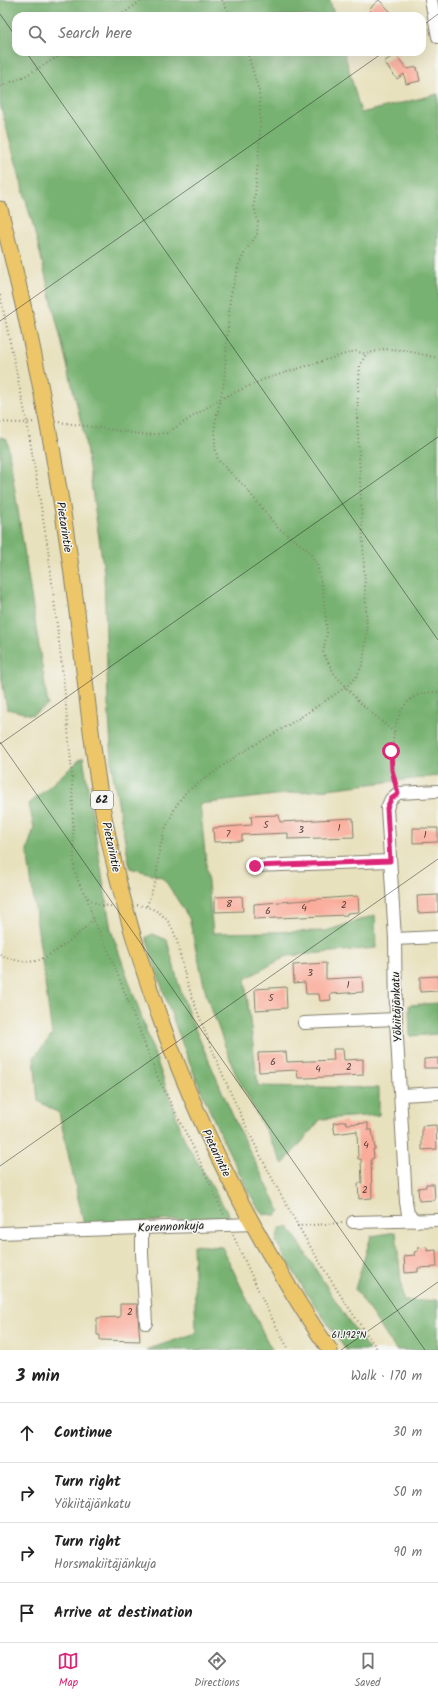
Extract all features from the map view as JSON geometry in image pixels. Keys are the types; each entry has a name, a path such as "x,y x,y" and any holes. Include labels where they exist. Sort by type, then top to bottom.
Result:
{"main road":[{"name":"Pietarintie","path":"0,209 28,322 47,420 77,610 98,781 106,824 133,936 176,1061 199,1117 252,1224 299,1304 330,1350"}],"street":[{"path":"431,0 438,37"},
{"path":"398,794 438,791"},
{"name":"Yökiitäjänkatu","path":"398,794 391,799 387,808 395,939 396,1019 406,1202 408,1214 416,1221"},
{"path":"255,866 390,861"},
{"path":"395,939 438,937"},
{"path":"304,1023 396,1019"},
{"path":"401,1095 438,1093"},
{"path":"353,1222 438,1220"},
{"name":"Korennonkuja","path":"0,1233 252,1224"},
{"path":"142,1228 146,1323"}],"path":[{"path":"126,12 142,0"},
{"path":"222,0 229,12"},
{"path":"0,87 25,76 59,56"},
{"path":"248,56 259,90 260,108 260,138 254,206 258,221 257,235 246,250 239,264 230,298 224,382 215,424 215,448 218,460 249,492 277,527 308,551 317,565 324,592 327,632 323,653 334,673 359,702 395,733"},
{"path":"0,295 27,422 48,549 64,684 72,774 74,868 78,882 87,897 93,919 109,952 158,1078 198,1157 267,1309 289,1350"},
{"path":"0,422 47,420 147,435 167,432 220,399 265,379 355,351 366,354 384,349 403,350 438,358"},
{"path":"147,906 156,879 165,829 176,806 186,792 238,755 282,729 346,687 357,676 363,664 366,646 357,412 360,365 366,354"},
{"path":"398,794 392,770 391,751 398,718 404,707 413,697 426,692 438,692"},
{"path":"87,897 96,904 112,906"},
{"path":"134,904 147,906 158,912 166,919 174,930 179,945 188,986 236,1104 297,1226 350,1310 378,1350"},
{"path":"0,954 18,960 39,960 88,926 93,919"},
{"path":"297,1226 353,1222"}],"green space":[{"path":"0,0 330,0 333,12 12,12 12,56 345,56 361,113 438,94 438,776 200,804 213,933 326,931 375,915 376,948 287,956 245,979 258,1086 379,1088 379,1115 321,1119 283,1164 235,1073 206,994 189,918 163,877 130,868 113,775 108,703 104,573 84,434 37,241 0,104"},
{"path":"0,437 7,439 48,705 32,715 7,709 0,669"},
{"path":"83,757 111,930 185,1141 230,1217 84,1225 59,1113 38,1101 34,1057 52,1035 27,850 34,828 29,804"},
{"path":"153,934 167,940 178,982 189,1015 239,1130 280,1211 276,1215 263,1214 256,1205 208,1107 181,1040 157,972 146,937"},
{"path":"438,1003 438,1034 410,1036 409,1005"},
{"path":"289,1227 342,1311 369,1350 346,1350 307,1294 276,1242 279,1229"},
{"path":"396,1232 403,1301 438,1300 438,1350 396,1350 355,1289 371,1236"},
{"path":"193,1245 222,1247 269,1345 273,1350 146,1350 196,1333"}],"building":[{"path":"379,0 390,11 372,12 369,9"},
{"path":"392,56 397,56 407,69 417,67 420,81 406,84 404,74 397,79 384,62"},
{"path":"279,815 280,822 353,818 354,837 288,839 288,833 242,835 242,841 214,842 213,828 252,825 251,816"},
{"path":"413,828 438,828 438,842 413,843"},
{"path":"438,895 438,912 418,913 417,896"},
{"path":"242,896 243,911 215,912 215,897"},
{"path":"358,896 359,912 347,913 347,915 254,919 254,904"},
{"path":"326,963 326,979 362,977 363,992 330,994 331,1000 320,1001 319,994 306,994 305,982 294,983 293,965"},
{"path":"438,976 438,991 420,992 420,977"},
{"path":"286,987 287,1008 256,1010 255,989"},
{"path":"333,1049 343,1049 344,1060 363,1059 363,1075 298,1078 297,1070 259,1072 258,1053 286,1052 287,1062 334,1060"},
{"path":"438,1058 438,1068 424,1068 424,1059"},
{"path":"346,1121 347,1124 368,1123 368,1130 372,1130 375,1149 373,1149 374,1158 371,1159 372,1198 359,1199 358,1183 362,1183 361,1159 358,1159 357,1131 335,1134 333,1123"},
{"path":"436,1125 437,1149 422,1150 422,1126"},
{"path":"426,1184 434,1184 435,1200 419,1201 418,1188 426,1187"},
{"path":"427,1247 427,1251 436,1250 437,1267 418,1268 418,1272 405,1273 404,1256 415,1255 414,1252 418,1251 418,1248"},
{"path":"120,1304 137,1304 140,1341 100,1340 100,1335 97,1335 97,1318 120,1317"}],"route":[{"path":"255,866 390,861 387,808 391,799 398,794 392,770 391,751"}]}
